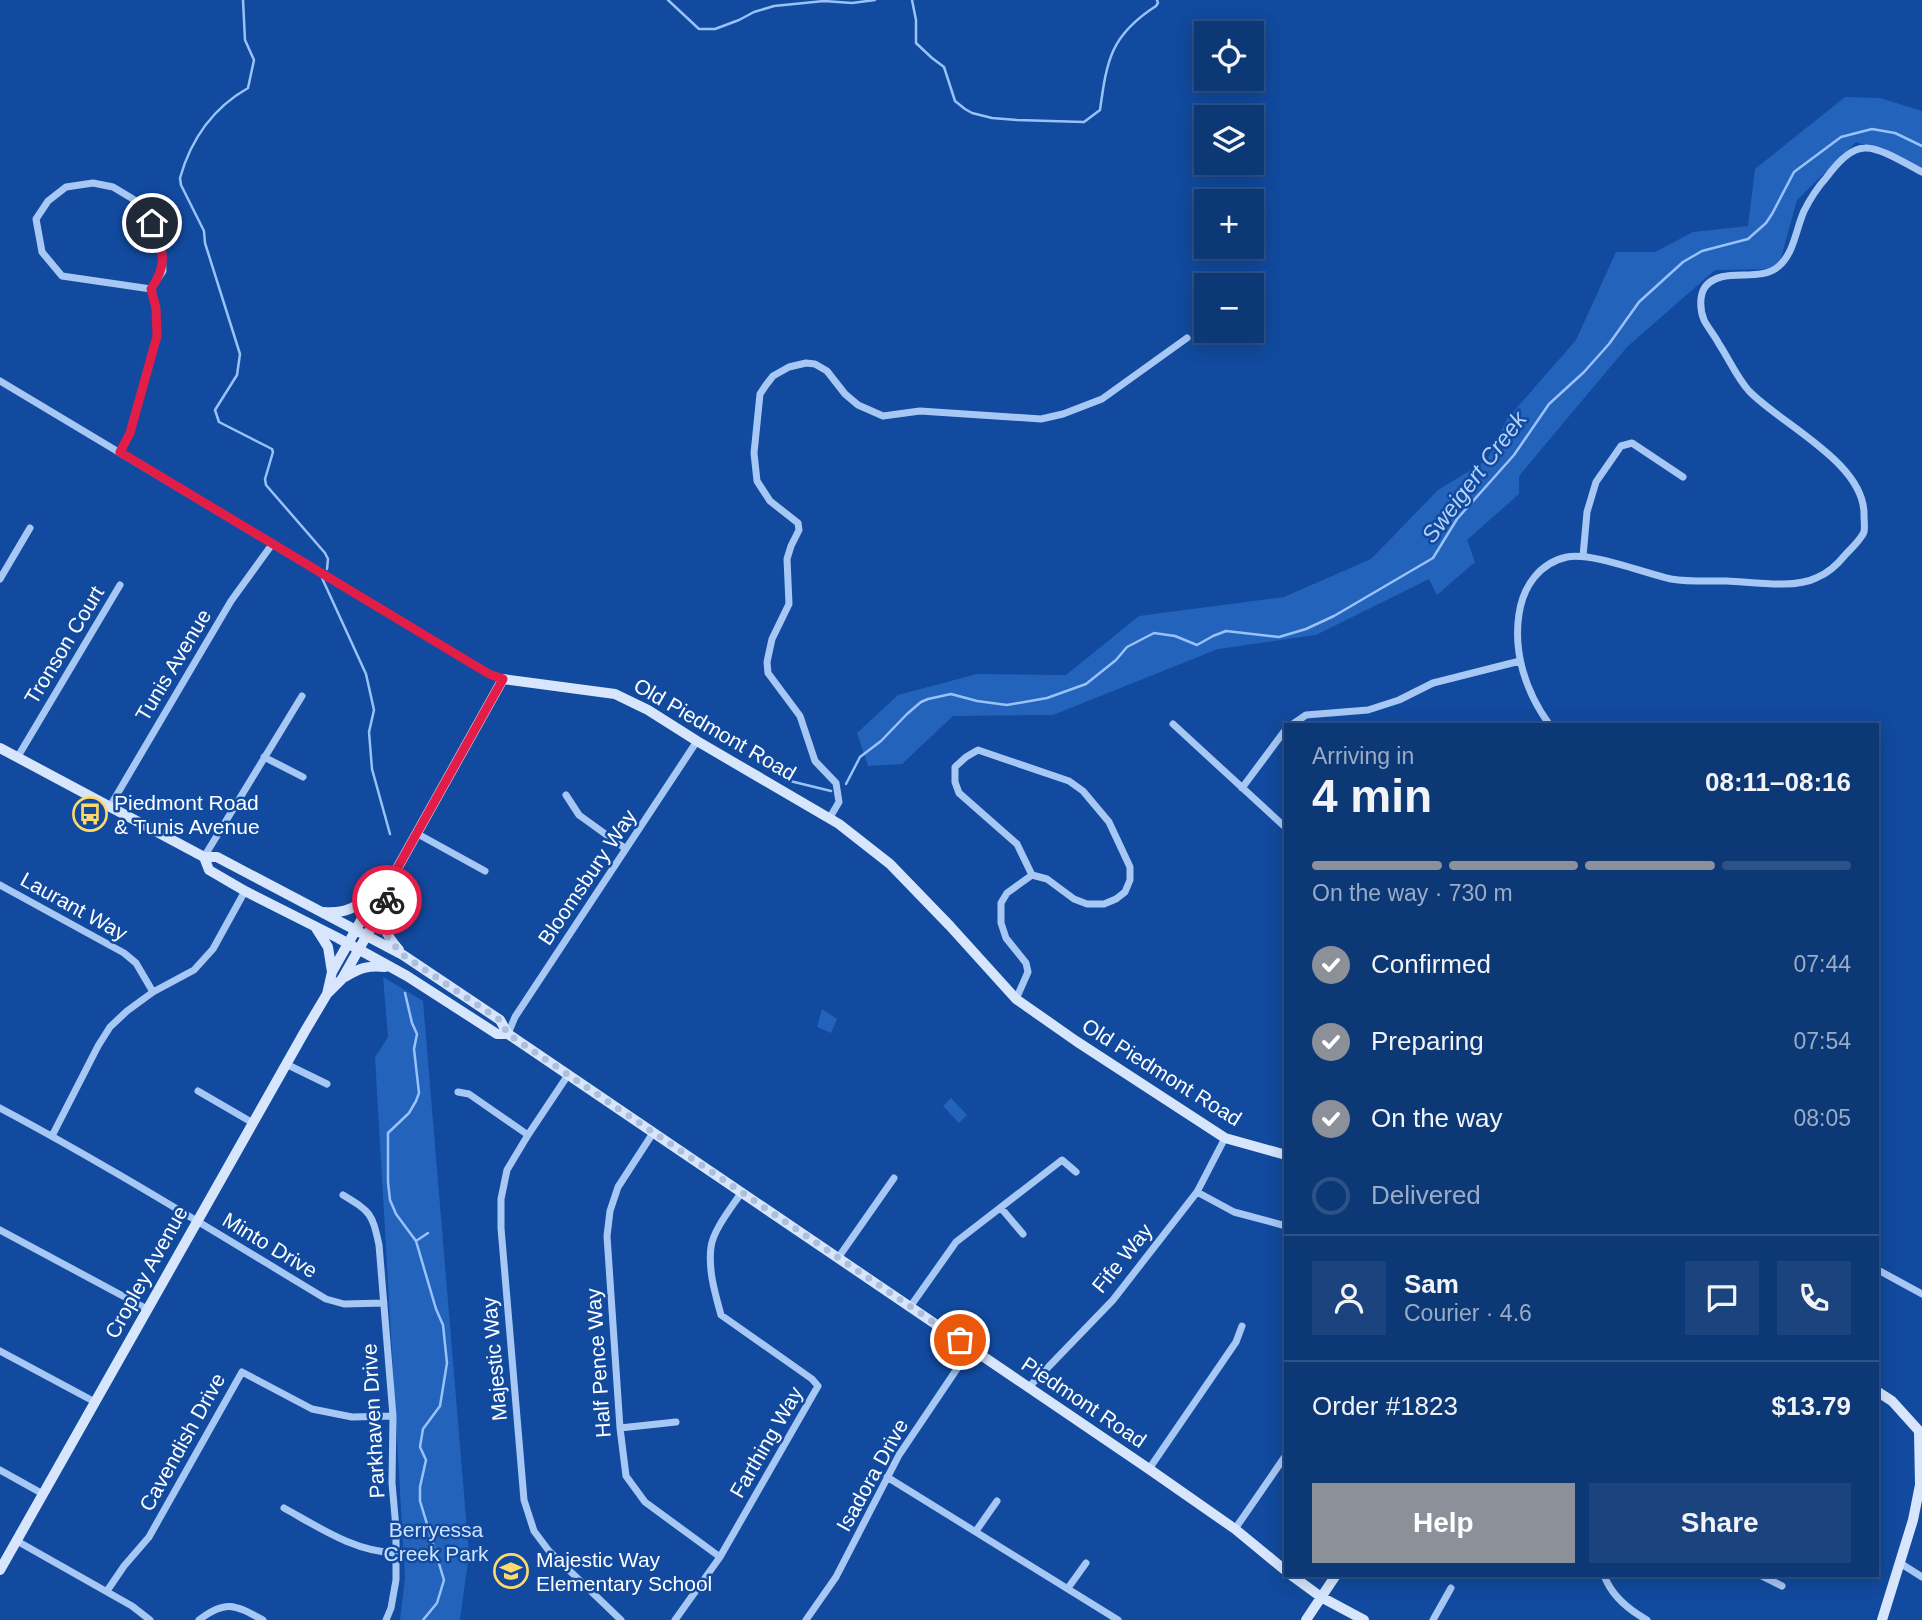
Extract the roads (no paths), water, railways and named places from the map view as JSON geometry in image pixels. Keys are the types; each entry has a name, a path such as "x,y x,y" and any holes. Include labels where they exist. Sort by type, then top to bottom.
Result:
{"street":[{"path":"1548,723 1528,686 1520,661 1517,630 1525,592 1540,570 1553,561 1583,556 1673,579 1789,584 1814,580 1835,567 1864,533 1864,510 1859,490 1847,470 1748,389 1704,319 1700,298 1706,286 1720,277 1769,272 1778,267 1789,252 1804,211 1814,193 1828,174 1850,153 1865,148 1885,153 1922,172"},
{"path":"120,452 130,433 157,336 156,308 151,289 163,271 162,249 152,223 133,199 113,187 93,183 66,187 48,201 36,219 42,252 62,276 151,289"},
{"path":"830,819 839,802 836,783 815,761 800,716 768,673 767,662 772,639 789,604 787,559 799,530 798,523 770,501 757,481 754,453 760,394 766,385 773,376 789,367 815,363 827,371 845,394 858,405 883,416 920,411 1041,419 1063,414 1102,399 1187,338"},
{"name":"Old Piedmont Road","path":"0,381 489,674 503,679 615,694 648,710 839,824 890,864 1016,999 1225,1138 1284,1154"},
{"path":"1583,556 1587,512 1596,482 1621,446 1632,443 1683,477"},
{"path":"0,579 30,528"},
{"name":"Tunis Avenue","path":"109,808 231,601 273,543"},
{"name":"Tronson Court","path":"17,758 120,585"},
{"path":"1294,723 1306,715 1368,710 1399,700 1433,684 1520,661"},
{"name":"Cropley Avenue","path":"327,994 332,972 355,930 377,892 389,883 503,679"},
{"path":"204,857 302,696"},
{"path":"1173,724 1284,826"},
{"path":"1242,788 1284,732"},
{"name":"Bloomsbury Way","path":"508,1034 515,1017 697,741"},
{"name":"Piedmont Road","path":"0,748 204,857 217,858 403,955 500,1020 508,1034 1235,1529 1284,1570"},
{"path":"1016,999 1028,972 1026,963 1006,938 1001,923 1001,903 1007,892 1032,875 1047,879 1074,899 1087,904 1104,904 1125,892 1130,880 1130,867 1109,822 1083,790 1069,781 978,750 956,767 955,782 959,793 1017,844 1032,875"},
{"path":"264,757 303,777"},
{"path":"566,795 579,815 626,849"},
{"path":"416,834 485,871"},
{"name":"Piedmont Road","path":"204,857 209,870 245,891 393,968 497,1034 508,1034"},
{"name":"Cropley Avenue","path":"0,1570 286,1064 327,994 342,979 388,898 389,883"},
{"name":"Laurant Way","path":"0,885 124,953 136,963 153,992"},
{"path":"52,1136 110,1027 153,992 194,970 213,949 245,891"},
{"path":"319,911 347,911 377,892"},
{"path":"388,898 384,923 388,938 403,955"},
{"path":"315,926 328,947 332,972"},
{"path":"342,979 365,967 393,968"},
{"path":"286,1064 327,1084"},
{"name":"Majestic Way","path":"568,1075 507,1170 501,1199 502,1241 524,1500 534,1531 549,1551 621,1620"},
{"path":"198,1091 253,1123"},
{"path":"458,1092 468,1094 528,1135"},
{"name":"Minto Drive","path":"0,1108 52,1136 326,1299 344,1304 384,1303"},
{"name":"Half Pence Way","path":"653,1133 618,1187 610,1211 607,1236 620,1428 626,1476 645,1503 720,1557"},
{"name":"Fife Way","path":"1029,1387 1113,1300 1197,1192 1225,1138"},
{"path":"910,1307 956,1242 1062,1160 1076,1172"},
{"path":"838,1258 894,1178"},
{"path":"1197,1192 1234,1212 1284,1225"},
{"name":"Farthing Way","path":"675,1620 720,1557 818,1386 812,1379 721,1315 713,1283 711,1245 741,1193"},
{"name":"Parkhaven Drive","path":"343,1195 370,1213 379,1245 393,1416 392,1483 397,1553 396,1580 387,1620"},
{"path":"1001,1208 1023,1234"},
{"path":"0,1230 147,1309"},
{"path":"1879,1271 1922,1294"},
{"path":"1149,1469 1236,1342 1242,1326"},
{"name":"Isadora Drive","path":"806,1620 836,1577 899,1455 971,1348"},
{"path":"0,1351 95,1402"},
{"name":"Cavendish Drive","path":"107,1591 149,1537 242,1372 312,1409 352,1417 393,1416"},
{"path":"1879,1393 1892,1401 1920,1430 1920,1485 1882,1620"},
{"path":"620,1428 676,1422"},
{"path":"1235,1529 1284,1458"},
{"path":"0,1470 43,1494"},
{"path":"887,1477 1118,1620"},
{"path":"976,1531 997,1501"},
{"path":"284,1508 346,1542 378,1553 397,1553"},
{"path":"17,1541 107,1591 150,1620"},
{"path":"1068,1588 1086,1563"},
{"path":"1900,1563 1922,1577"},
{"path":"1294,1577 1321,1597 1364,1620"},
{"path":"1306,1620 1335,1577"},
{"path":"1605,1577 1608,1588 1636,1614 1647,1620"},
{"path":"1763,1577 1782,1586"},
{"path":"1433,1620 1451,1588"},
{"path":"199,1620 216,1608 227,1605 239,1607 263,1620"}],"waterway":[{"path":"243,0 245,40 254,60 248,88 224,105 205,126 190,150 180,178 181,185 204,231 205,243 240,354 237,375 215,410 219,422 272,449 266,485 325,553 328,559 327,569"},
{"path":"668,0 699,29 715,29 774,6 875,0"},
{"path":"912,0 916,20 916,43 944,67 955,101 965,109 992,118 1084,122 1100,110 1105,76 1120,38 1129,27 1156,6 1157,0"},
{"name":"Sweigert Creek","path":"846,784 860,757 881,741 921,702 928,699 951,694 1007,705 1047,698 1086,684 1116,660 1127,647 1154,633 1175,636 1197,645 1226,631 1279,637 1306,629 1334,616 1433,558 1457,519 1514,455 1549,404 1584,372 1609,344 1639,302 1683,262 1702,251 1748,239 1766,223 1794,172 1841,137 1872,129 1895,133 1922,146"},
{"path":"322,578 366,674 374,710 369,732 372,769 390,834"},
{"name":"Sweigert Creek","path":"786,780 831,791"},
{"path":"405,993 417,1034 414,1049 419,1093 409,1113 388,1133 390,1200 396,1214 416,1241 443,1325 447,1363 440,1406 423,1429 420,1447 426,1460 420,1501 444,1580 437,1603 423,1620"},
{"name":"Sweigert Creek","path":"416,1241 428,1233"}],"place":[{"name":"Piedmont Road & Tunis Avenue","path":"90,814"},
{"name":"Majestic Way Elementary School","path":"511,1571"}],"park label":[{"name":"Berryessa Creek Park","path":"436,1541"}]}
